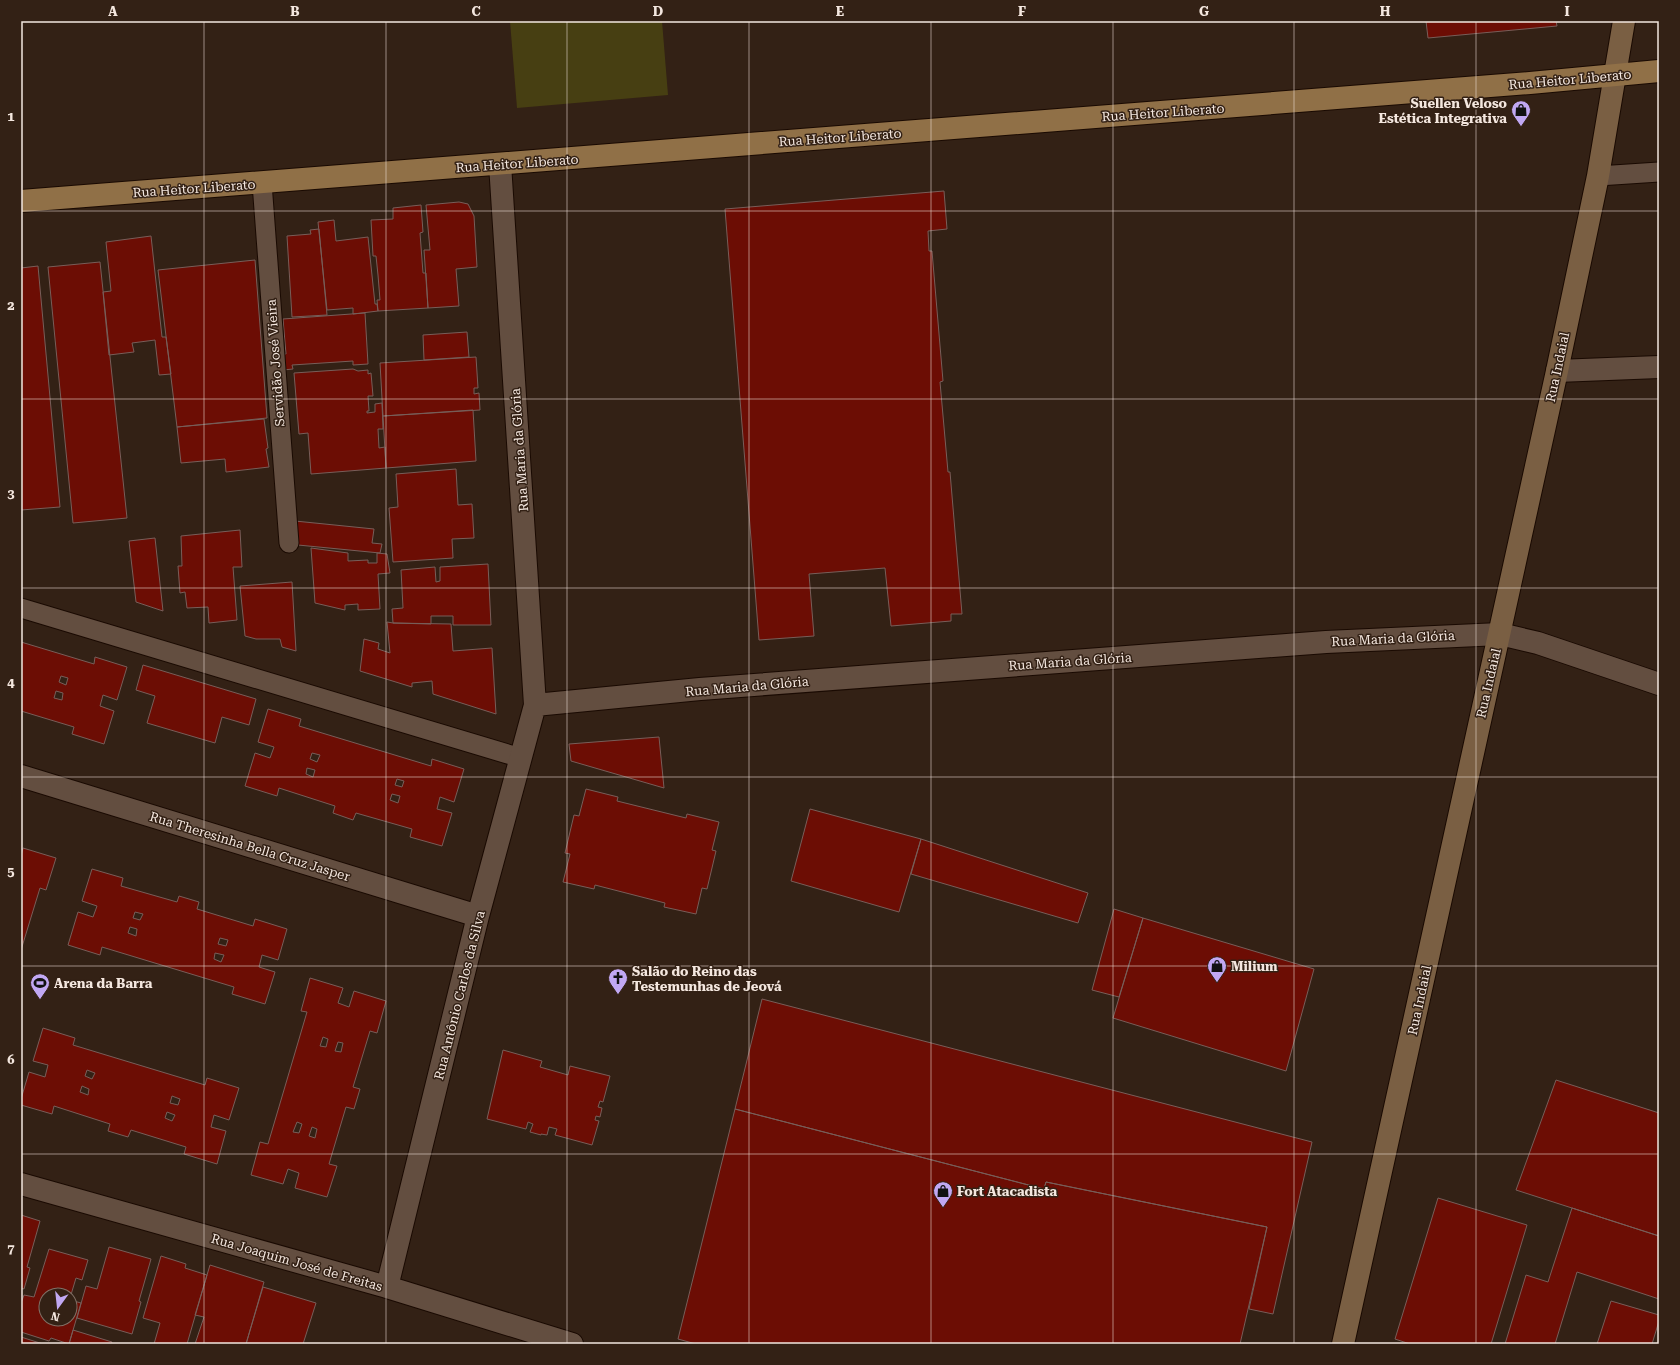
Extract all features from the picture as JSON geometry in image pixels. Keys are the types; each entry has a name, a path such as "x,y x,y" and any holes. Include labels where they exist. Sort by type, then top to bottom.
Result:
{"main road":[{"name":"Rua Indaial","path":"1343,1344 1557,371 1598,176 1624,21"},
{"name":"Rua Heitor Liberato","path":"21,201 1659,72"}],"street":[{"name":"Rua Maria da Glória","path":"500,164 535,705 700,689 1326,642 1500,634 1538,643 1659,684"},
{"path":"1557,371 1659,367"},
{"name":"Rua Antônio Carlos da Silva","path":"387,1287 478,916 535,705"},
{"name":"Rua Theresinha Bella Cruz Jasper","path":"21,776 478,916"},
{"name":"Rua Joaquim José de Freitas","path":"21,1184 387,1287 572,1344"}],"lane":[{"path":"1598,176 1659,172"},
{"name":"Servidão José Vieira","path":"262,183 289,543"},
{"path":"21,608 521,758"}],"shaded area":[{"path":"510,21 662,21 668,95 517,108"}],"building":[{"path":"1426,21 1556,21 1557,26 1428,38"},
{"path":"944,191 947,229 928,231 929,251 932,251 943,381 940,382 948,472 950,472 962,614 951,614 951,621 891,626 885,568 809,574 814,636 759,640 725,209"},
{"path":"459,202 468,204 474,216 477,267 456,269 459,306 428,308 424,250 430,250 426,205"},
{"path":"421,205 423,232 420,233 423,273 426,273 428,308 378,311 377,300 380,300 376,256 373,256 371,220 393,219 393,208"},
{"path":"334,220 336,241 368,237 375,304 377,304 378,311 353,314 353,308 327,310 318,222"},
{"path":"319,229 327,315 292,317 287,236 311,234 310,230"},
{"path":"151,236 162,337 166,337 171,374 159,375 155,340 132,343 134,352 109,355 103,292 111,291 106,242"},
{"path":"255,260 267,418 177,427 158,270"},
{"path":"100,262 127,518 73,523 48,267"},
{"path":"38,266 60,507 21,510 21,268"},
{"path":"365,313 368,364 353,365 353,361 292,365 293,369 283,370 280,354 286,354 283,319"},
{"path":"467,332 469,357 424,360 423,335"},
{"path":"476,357 478,388 474,388 474,394 479,393 480,410 383,416 380,363"},
{"path":"353,369 358,371 368,370 368,374 371,373 373,396 368,396 369,411 367,411 367,413 375,412 375,404 382,403 383,429 378,429 379,448 385,447 386,468 311,474 308,433 299,434 294,373"},
{"path":"473,410 476,461 386,468 383,416"},
{"path":"264,419 269,467 226,472 225,459 181,463 177,427"},
{"path":"456,469 458,505 472,504 474,538 452,539 453,558 393,562 389,508 398,507 396,474"},
{"path":"295,521 374,529 372,543 382,544 380,553 298,545"},
{"path":"240,530 242,567 233,567 237,620 209,623 208,607 187,608 185,592 180,593 178,566 182,566 181,536"},
{"path":"155,538 163,611 136,602 129,541"},
{"path":"311,548 348,553 348,561 368,560 368,563 377,563 377,553 387,554 390,573 378,574 380,609 358,610 358,604 345,605 345,610 315,603"},
{"path":"488,564 491,625 453,625 453,616 431,616 431,624 393,623 392,609 403,608 401,570 435,567 436,582 440,581 440,567"},
{"path":"292,582 296,651 282,647 280,639 256,639 245,636 240,586"},
{"path":"387,622 451,624 453,651 492,648 496,714 433,694 432,681 412,683 412,687 360,671 364,639 379,643 378,649 390,653"},
{"path":"21,642 94,664 95,657 127,667 117,700 103,695 100,706 114,711 104,744 72,734 74,727 21,711","holes":["61,676 68,678 66,685 59,682","56,691 63,693 62,700 54,698"]},
{"path":"143,665 256,699 249,725 222,717 215,743 147,723 155,696 136,690"},
{"path":"268,709 301,719 299,726 431,766 432,759 464,769 454,802 440,797 437,809 452,813 442,846 410,837 412,829 356,813 353,820 333,813 335,806 279,788 277,796 245,786 255,753 270,758 274,747 258,742","holes":["312,753 320,755 317,762 310,759","307,768 315,770 313,777 306,774","397,779 404,781 402,787 395,785","392,794 400,796 398,803 390,800"]},
{"path":"659,737 664,788 571,761 569,744"},
{"path":"586,789 618,797 617,801 686,818 687,814 719,822 712,850 716,851 707,889 702,888 696,914 664,907 665,903 595,885 594,889 563,882 570,854 565,853 574,815 579,816"},
{"path":"810,809 921,839 899,912 791,881"},
{"path":"921,839 1088,893 1078,923 911,874"},
{"path":"23,848 56,858 46,890 40,888 21,950 21,856"},
{"path":"92,869 123,878 121,886 177,902 179,896 199,902 197,909 253,926 255,919 287,929 278,960 262,955 259,967 275,972 265,1004 232,994 234,987 102,947 100,955 68,945 78,912 93,917 97,906 82,901","holes":["135,912 143,914 140,920 133,918","130,927 137,929 136,936 128,933","220,938 228,940 226,946 218,944","215,953 224,955 221,962 214,959"]},
{"path":"1114,909 1143,918 1119,997 1092,990"},
{"name":"Milium","path":"1143,918 1314,969 1286,1071 1113,1018"},
{"path":"310,978 343,988 338,1003 349,1007 354,991 386,1001 377,1033 370,1031 353,1087 360,1089 354,1109 346,1107 329,1164 337,1166 327,1197 295,1188 299,1173 288,1169 283,1184 251,1175 260,1142 268,1144 307,1012 301,1011","holes":["323,1037 328,1039 326,1047 320,1046","338,1042 343,1043 341,1052 335,1051","297,1122 302,1124 299,1133 293,1132","312,1127 317,1129 315,1138 309,1136"]},
{"path":"762,999 1312,1142 1273,1314 1249,1309 1267,1227 1046,1182 1044,1189 735,1109"},
{"path":"43,1028 75,1038 73,1045 205,1085 207,1078 239,1088 229,1120 214,1115 211,1127 226,1131 217,1164 184,1154 186,1147 131,1130 128,1137 108,1131 110,1124 54,1106 52,1114 21,1105 21,1099 29,1072 45,1077 48,1065 33,1061","holes":["87,1070 95,1073 92,1079 85,1076","82,1086 89,1089 88,1095 80,1092","172,1096 180,1099 178,1105 170,1103","167,1112 175,1115 172,1121 165,1118"]},
{"path":"503,1050 542,1061 540,1067 568,1075 570,1066 610,1076 603,1102 600,1101 598,1107 602,1108 600,1117 596,1116 595,1120 599,1121 592,1145 555,1135 557,1129 549,1127 547,1135 541,1135 530,1132 533,1124 528,1122 526,1129 487,1119"},
{"path":"1556,1080 1659,1113 1659,1236 1516,1190"},
{"name":"Fort Atacadista","path":"735,1109 1044,1189 1046,1182 1267,1227 1240,1344 696,1344 678,1339"},
{"path":"1438,1198 1527,1225 1491,1344 1410,1344 1395,1339"},
{"path":"1572,1208 1659,1236 1659,1299 1577,1272 1555,1344 1505,1344 1526,1275 1548,1282"},
{"path":"21,1215 40,1221 27,1267 30,1268 24,1289 21,1288"},
{"path":"109,1247 151,1259 139,1301 141,1302 132,1334 78,1318 86,1286 97,1289"},
{"path":"49,1249 88,1260 82,1280 76,1278 73,1287 38,1287 38,1327 74,1327 69,1344 51,1338 49,1341 21,1332 21,1303 24,1295 34,1297"},
{"path":"161,1256 186,1264 185,1268 207,1275 187,1344 154,1344 160,1323 143,1318"},
{"path":"210,1265 264,1282 246,1344 195,1344 204,1317 195,1315"},
{"path":"263,1287 316,1303 303,1344 246,1344"},
{"path":"1611,1301 1659,1315 1659,1321 1652,1344 1597,1344"},
{"path":"78,1302 81,1303 78,1313"},
{"path":"73,1330 112,1342 111,1344 69,1344"},
{"path":"21,1337 43,1344 21,1344"}],"place":[{"name":"Suellen Veloso Estética Integrativa","path":"1521,127"},
{"name":"Milium","path":"1217,983"},
{"name":"Salão do Reino das Testemunhas de Jeová","path":"618,995"},
{"name":"Arena da Barra","path":"40,1000"},
{"name":"Fort Atacadista","path":"943,1208"}]}
